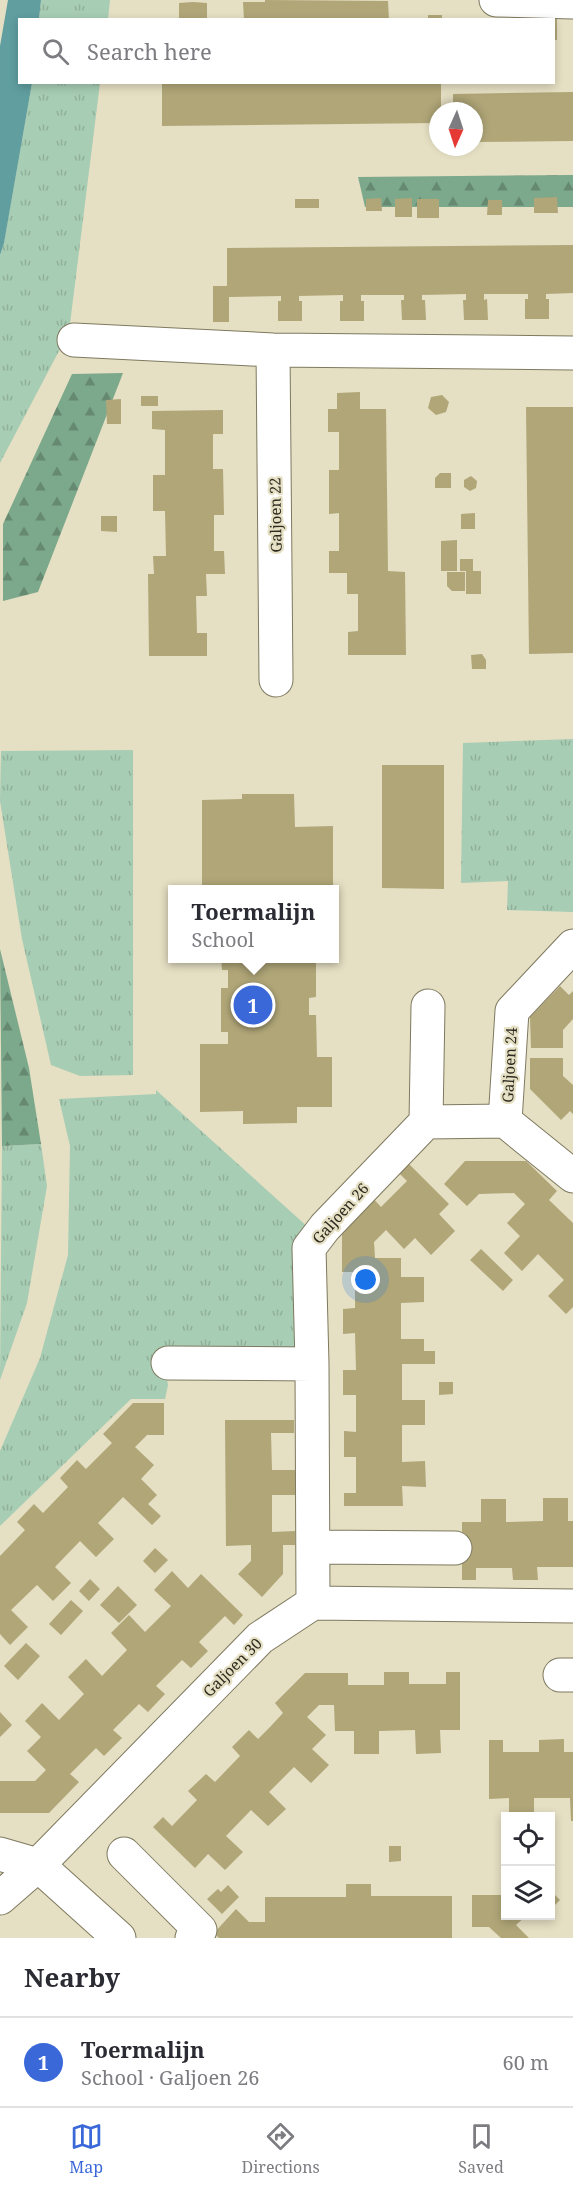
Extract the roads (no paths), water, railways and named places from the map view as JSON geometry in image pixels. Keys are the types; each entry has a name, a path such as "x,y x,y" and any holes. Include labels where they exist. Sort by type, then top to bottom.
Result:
{"street":[{"path":"496,0 573,2"},
{"path":"74,340 273,350 573,353"},
{"name":"Galjoen 22","path":"273,350 276,680"},
{"name":"Galjoen 24","path":"573,946 512,1011 506,1121 573,1176"},
{"path":"428,1005 426,1122 506,1121"},
{"name":"Galjoen 26","path":"313,1603 309,1248 325,1227 426,1122"},
{"path":"168,1363 312,1364"},
{"path":"313,1547 454,1548"},
{"path":"313,1603 573,1606"},
{"name":"Galjoen 30","path":"0,1898 38,1864 260,1638 313,1603"},
{"path":"0,1854 38,1864 119,1938"},
{"path":"124,1854 200,1930 192,1938"}],"water":[{"path":"8,0 41,0 39,18 18,18 18,84 32,84 0,255 0,46"}],"place":[{"name":"Toermalijn","path":"253,1005"}]}
